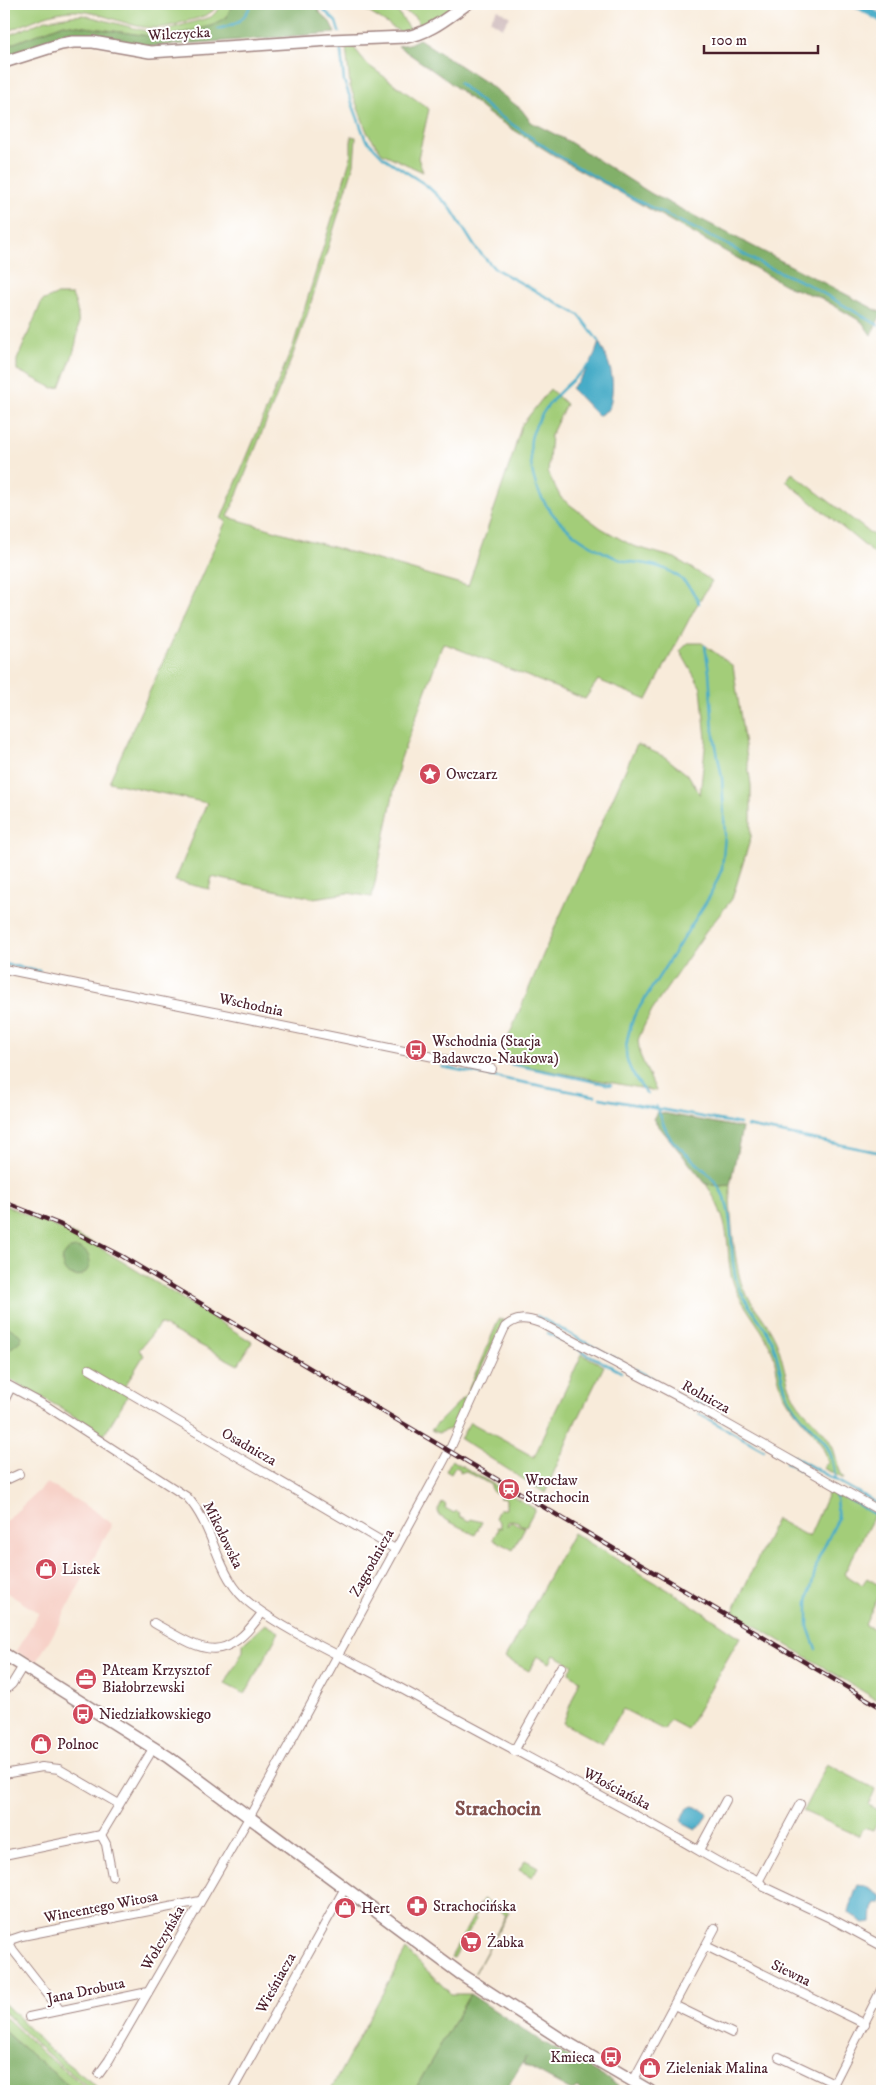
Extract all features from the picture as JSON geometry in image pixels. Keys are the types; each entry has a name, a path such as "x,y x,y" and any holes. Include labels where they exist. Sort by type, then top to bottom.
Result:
{"main road":[{"name":"Wilczycka","path":"4,62 73,42 93,42 150,52 411,36 433,28 467,4"},
{"path":"4,1654 154,1747 250,1816 436,1957 514,2010 650,2091"}],"street":[{"name":"Wschodnia","path":"4,970 492,1069"},
{"name":"Rolnicza","path":"512,1321 523,1319 540,1323 682,1399 882,1512"},
{"name":"Zagrodnicza","path":"250,1816 446,1458 505,1327 512,1321"},
{"name":"Osadnicza","path":"89,1370 395,1549"},
{"path":"4,1401 8,1385"},
{"name":"Mikołowska","path":"8,1385 48,1408 187,1497 203,1520 238,1595 262,1612 337,1655"},
{"path":"4,1481 18,1474"},
{"path":"154,1623 203,1649 214,1649 225,1647 235,1642 256,1621 262,1612"},
{"name":"Włościańska","path":"337,1655 514,1751 617,1804 737,1871 759,1880 764,1887 830,1918 882,1946"},
{"path":"4,1691 12,1684 23,1666"},
{"path":"514,1751 560,1667"},
{"path":"4,1855 101,1835 154,1747"},
{"path":"4,1774 42,1767 59,1769 119,1804"},
{"path":"699,1850 726,1800"},
{"path":"759,1880 800,1804"},
{"name":"Wołczyńska","path":"99,2074 109,2060 250,1816"},
{"path":"101,1835 106,1844 112,1876"},
{"name":"Wieśniacza","path":"232,2091 345,1888"},
{"name":"Wincentego Witosa","path":"6,1938 200,1901"},
{"path":"633,2081 715,1928"},
{"path":"6,1938 60,2010"},
{"name":"Siewna","path":"706,1946 865,2024"},
{"path":"830,2091 882,1988"},
{"name":"Jana Drobuta","path":"29,2017 148,1992"},
{"path":"674,2005 732,2034"},
{"path":"779,2057 834,2083"}],"shaded area":[{"path":"498,9 510,17 502,28 490,20"},
{"name":"Listek","path":"47,1483 95,1511 112,1524 50,1640 35,1663 16,1651 39,1613 4,1591 4,1523"}],"green space":[{"path":"4,4 220,4 205,16 164,27 147,28 97,14 67,11 39,18 4,33"},
{"path":"224,4 232,4 227,17 211,26 163,38 64,24 4,47 4,37 46,20 84,15 146,31 158,32 211,17"},
{"path":"232,4 323,4 318,11 330,22 335,33 143,47 111,39 78,36 4,57 4,47 64,24 163,38 211,26 227,17"},
{"path":"356,4 460,4 432,23 422,27 414,16 394,7 411,30 400,32"},
{"path":"419,39 488,84 521,109 531,122 568,141 652,194 882,313 871,335 862,322 821,298 789,287 560,159 490,115 448,81 398,46 409,44"},
{"path":"351,44 368,65 429,109 418,158 423,172 382,153 367,132 350,86 346,46"},
{"path":"351,136 356,137 354,164 308,312 291,360 228,517 468,586 521,426 550,389 566,404 551,435 548,473 561,498 601,528 633,546 675,558 712,581 694,610 647,700 598,680 585,699 443,643 400,761 372,897 348,893 313,898 212,877 209,889 175,881 207,803 109,782 226,521 221,519 293,346 351,157"},
{"path":"56,295 72,295 78,318 78,330 73,353 60,387 53,388 17,370 17,360 42,301"},
{"path":"792,473 882,542 882,560 786,481"},
{"path":"688,643 702,643 733,666 751,785 751,837 732,899 705,933 652,1010 638,1040 640,1055 656,1091 503,1062 506,1043 551,936 637,744 665,757 689,776 700,795 706,739 701,688 680,651"},
{"path":"657,1112 742,1128 730,1185 706,1184 653,1119"},
{"path":"706,1184 730,1185 730,1208 735,1255 744,1290 776,1341 795,1399 829,1440 844,1479 823,1468 828,1462 821,1444 790,1405 782,1391 771,1348 734,1285 730,1270 728,1242 724,1223 717,1203"},
{"path":"4,1205 89,1241 252,1342 238,1365 160,1324 139,1350 144,1355 122,1391 128,1395 104,1435 4,1376"},
{"path":"76,1248 86,1252 90,1262 86,1272 76,1276 66,1272 62,1262 66,1252"},
{"path":"499,1319 504,1320 453,1428 438,1433 431,1430 466,1395"},
{"path":"4,1324 22,1336 21,1340 4,1354"},
{"path":"582,1354 604,1366 577,1418 545,1493 460,1439 470,1422 534,1457"},
{"path":"452,1460 535,1509 526,1526 512,1520 508,1522 507,1526 512,1521 519,1526 525,1527 513,1550 493,1539 498,1530 497,1527 502,1528 500,1527 500,1522 495,1518 499,1509 506,1509 506,1499 499,1498 504,1495 501,1491 496,1494 492,1491 491,1485 466,1471 460,1473 460,1469 455,1467 451,1474 446,1471"},
{"path":"830,1489 875,1514 844,1574 862,1585 867,1578 882,1587 865,1625 882,1632 882,1703 733,1612 776,1519 809,1537"},
{"path":"442,1502 446,1505 445,1508 454,1513 456,1511 460,1514 459,1516 469,1521 471,1519 482,1522 475,1535 439,1516 438,1510"},
{"path":"573,1533 683,1599 740,1637 687,1729 670,1720 664,1730 623,1709 602,1744 563,1723 580,1680 569,1673 573,1665 554,1655 550,1663 537,1656 529,1671 505,1658"},
{"path":"265,1624 279,1632 245,1694 225,1684 243,1651 243,1644"},
{"path":"827,1764 875,1789 869,1805 882,1812 873,1830 866,1828 862,1830 859,1836 803,1811"},
{"path":"525,1860 538,1867 532,1877 519,1870"},
{"path":"483,1899 509,1912 475,1973 506,1915 482,1902 474,1917 476,1919 454,1958 451,1957"},
{"path":"406,1950 451,1994 470,1994 414,2091 330,2091"},
{"path":"470,1994 536,2038 618,2085 615,2091 582,2091 577,2088 573,2091 523,2064 526,2057 505,2091 414,2091"},
{"path":"4,2003 49,2049 97,2087 94,2091 35,2043 4,2011"},
{"path":"4,2016 45,2055 91,2091 75,2091 7,2034 4,2030"},
{"path":"4,2030 7,2034 75,2091 4,2091"}],"water":[{"path":"599,342 610,367 612,391 609,409 598,416 571,388 588,367"},
{"path":"693,1806 704,1810 707,1814 700,1827 696,1829 682,1822 685,1812"},
{"path":"858,1885 864,1886 882,1896 881,1904 876,1904 873,1909 872,1922 864,1923 849,1913"}],"waterway":[{"path":"218,29 239,21 252,4"},
{"path":"318,4 336,22 339,32"},
{"path":"857,4 882,19"},
{"path":"340,43 344,81 365,138 383,157 426,185 450,207 475,247 494,268 579,315 599,342"},
{"path":"459,83 491,110 557,155 632,198 726,244 761,264 805,283 878,325"},
{"path":"592,363 557,395 536,424 530,445 534,479 540,494 548,508 559,520 584,541 618,559 656,566 671,572 690,588 699,603"},
{"path":"647,1094 633,1074 627,1058 627,1040 634,1016 710,896 722,869 725,835 722,778 713,730 709,672 705,646"},
{"path":"4,964 40,971"},
{"path":"506,1063 611,1085"},
{"path":"442,1067 595,1096"},
{"path":"600,1098 740,1124"},
{"path":"656,1106 672,1140 710,1175 720,1189 729,1213 733,1263 739,1288 771,1339 784,1386 790,1400 797,1412 819,1435 829,1451 835,1480"},
{"path":"747,1126 882,1153"},
{"path":"537,1316 657,1381"},
{"path":"548,1333 621,1372"},
{"path":"694,1401 882,1506"},
{"path":"699,1414 764,1450"},
{"path":"786,1462 882,1519"},
{"path":"816,1649 808,1627 808,1601 818,1559 838,1519 835,1488"}],"railway":[{"path":"4,1202 59,1224 121,1256 882,1708"}],"place":[{"name":"Owczarz","path":"430,774"},
{"name":"Wschodnia (Stacja Badawczo-Naukowa)","path":"416,1050"},
{"name":"Wrocław Strachocin","path":"509,1489"},
{"name":"Listek","path":"46,1569"},
{"name":"PAteam Krzysztof Białobrzewski","path":"86,1679"},
{"name":"Niedziałkowskiego","path":"83,1714"},
{"name":"Polnoc","path":"41,1744"},
{"name":"Strachocińska","path":"417,1906"},
{"name":"Hert","path":"345,1908"},
{"name":"Żabka","path":"471,1942"},
{"name":"Kmieca","path":"611,2057"},
{"name":"Zieleniak Malina","path":"650,2068"}],"district":[{"name":"Strachocin","path":"498,1809"}]}
